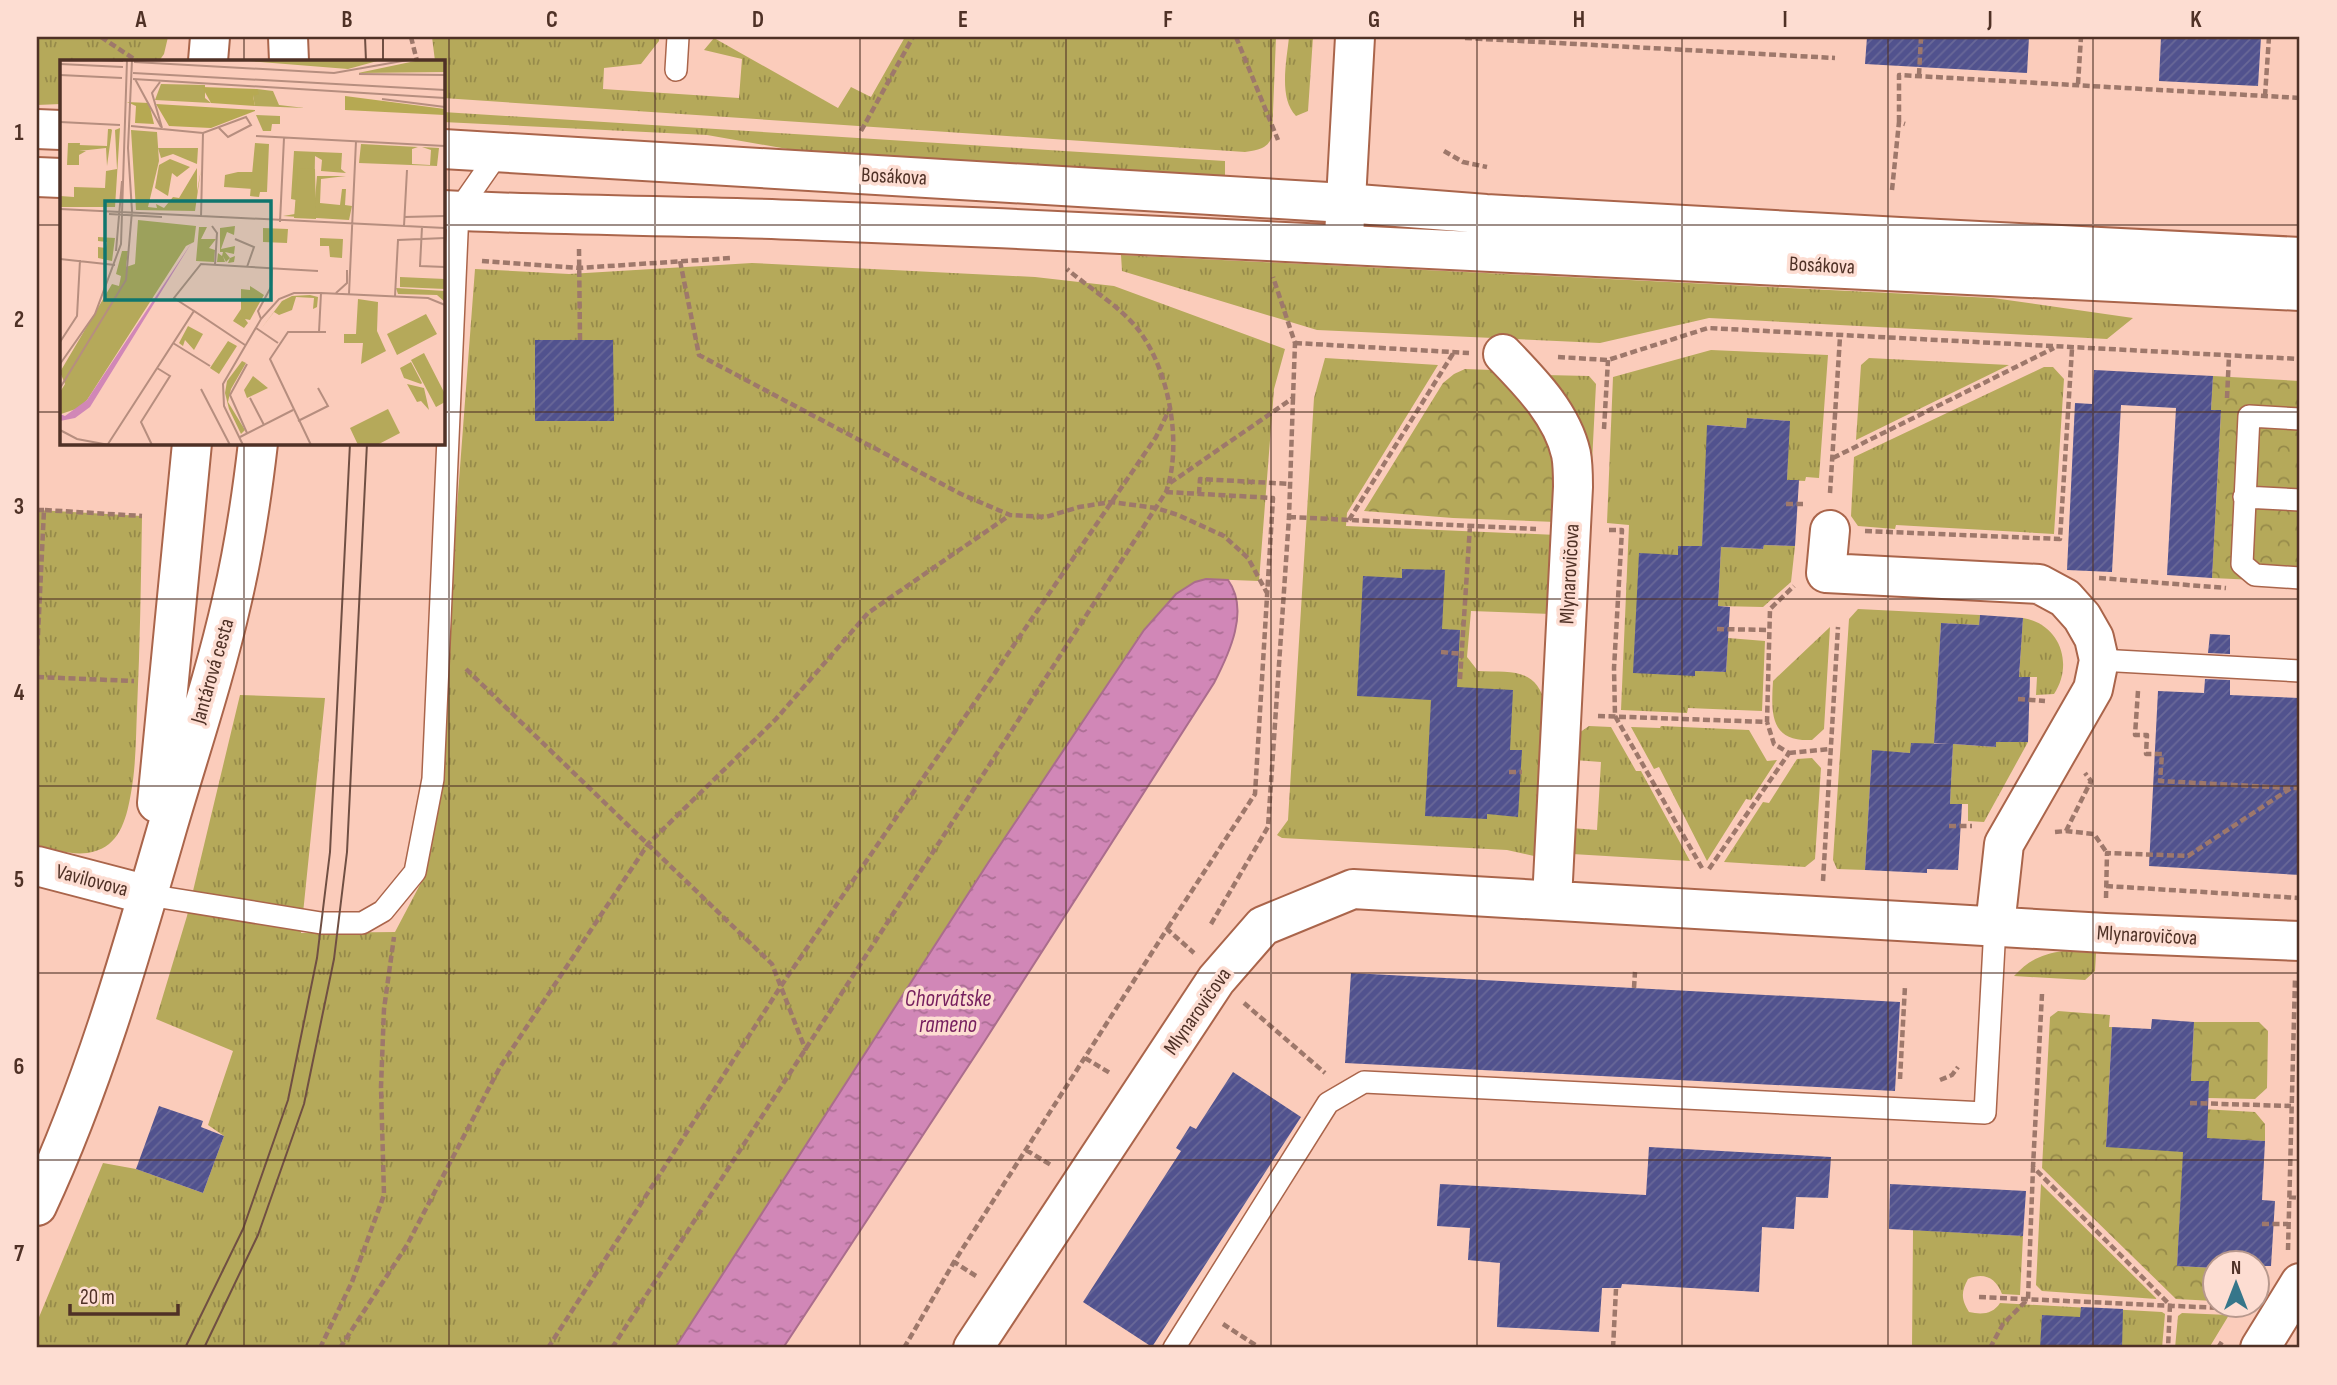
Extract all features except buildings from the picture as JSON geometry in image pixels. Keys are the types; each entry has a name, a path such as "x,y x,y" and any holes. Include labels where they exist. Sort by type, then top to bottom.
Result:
{"street":[{"path":"208,60 210,37"},
{"path":"288,37 289,60"},
{"path":"1344,242 1354,37"},
{"path":"37,130 60,130"},
{"name":"Bosákova","path":"444,149 1345,203 1486,214 2300,257"},
{"path":"37,177 60,178"},
{"name":"Bosákova","path":"450,211 577,216 728,217 1256,238 1911,269 2300,291"},
{"name":"Mlynarovičova","path":"1503,354 1536,389 1558,422 1571,454 1573,487 1552,900"},
{"name":"Jantárová cesta","path":"148,895 192,444"},
{"name":"Jantárová cesta","path":"37,1206 102,1041 148,895 233,599 258,444"},
{"path":"1821,517 1826,573 2039,584 2065,598 2082,617 2094,638 2099,660 2092,689 2004,844 1995,926"},
{"name":"Vavilovova","path":"37,866 148,895"},
{"name":"Mlynarovičova","path":"973,1348 1216,980 1263,926 1353,889 2298,941"},
{"path":"2242,1343 2294,1268"}],"lane":[{"path":"677,70 678,37"},
{"path":"444,400 450,211 499,152"},
{"path":"2300,419 2249,416 2242,565 2255,575 2300,578"},
{"path":"148,895 339,925 362,923 383,912 415,872 432,779 443,444"},
{"path":"2244,497 2300,500"},
{"path":"2099,660 2300,671"},
{"path":"1174,1348 1328,1103 1364,1082 1898,1099 1985,1114 1995,926"}],"path":[{"path":"101,37 136,60"},
{"path":"411,37 417,60"},
{"path":"861,131 913,37"},
{"path":"1236,37 1278,140"},
{"path":"1919,75 1922,37"},
{"path":"2078,84 2081,37"},
{"path":"2265,96 2269,37"},
{"path":"1465,38 1835,58"},
{"path":"1892,190 1902,123 1899,75 2300,97"},
{"path":"1444,151 1463,162 1488,167"},
{"path":"1208,929 1268,827 1291,484 1295,343 1268,260 1256,238"},
{"path":"579,249 580,340"},
{"path":"482,261 579,268 733,258"},
{"path":"680,261 699,355 961,494 1010,515 1046,517 1079,507 1111,502 1156,508 1224,536 1248,558 1267,593"},
{"path":"612,1348 1166,492 1174,455 1170,407 1158,367 1137,328 1062,264"},
{"path":"1295,343 1608,360 1708,328 2300,359"},
{"path":"1821,517 1832,458 1840,337"},
{"path":"1832,458 2054,348"},
{"path":"2059,551 2072,349"},
{"path":"1349,520 1454,352"},
{"path":"1604,438 1608,360"},
{"path":"1169,484 1293,398"},
{"path":"548,1348 781,986 1156,437 1170,407"},
{"path":"1199,494 1200,479 1291,484"},
{"path":"1166,492 1273,498 1255,794 1167,929"},
{"path":"1786,504 1803,504 1821,517 2060,539"},
{"path":"1803,504 1821,517"},
{"path":"37,510 142,516"},
{"path":"37,656 44,510"},
{"path":"340,1348 407,1245 500,1067 648,844 776,719 868,613 1010,515"},
{"path":"1289,517 1571,531 1622,530 1614,668 1615,716 1702,868"},
{"path":"1460,679 1470,526"},
{"path":"2086,578 2234,588"},
{"path":"1799,581 1770,609 1768,722 1774,744 1789,753 1830,749"},
{"path":"1821,916 1838,627"},
{"path":"1717,629 1769,630"},
{"path":"1441,652 1462,654"},
{"path":"2139,662 2135,735 2147,735 2146,754 2162,754 2160,781 2300,788"},
{"path":"461,664 772,964 806,1051"},
{"path":"37,677 138,681"},
{"path":"2018,699 2045,701"},
{"path":"1562,716 1768,722"},
{"path":"1709,869 1789,753"},
{"path":"2107,853 2188,856 2291,788"},
{"path":"2053,832 2094,834 2107,853 2105,901"},
{"path":"2106,886 2300,898"},
{"path":"320,1348 352,1283 384,1195 381,1087 384,1009 395,932 383,912"},
{"path":"1187,964 1201,941"},
{"path":"2294,1268 2288,1224 2298,941"},
{"path":"1634,988 1635,972"},
{"path":"1905,986 1898,1099 1952,1074 1960,1063"},
{"path":"1990,1348 2003,1324 2028,1299 2042,994"},
{"path":"2294,1009 2300,1008"},
{"path":"1084,1058 1114,1076"},
{"path":"2190,1103 2291,1106"},
{"path":"1026,1150 1054,1167"},
{"path":"2033,1167 2170,1305 2168,1348"},
{"path":"2289,1197 2300,1198"},
{"path":"2262,1224 2288,1224"},
{"path":"904,1348 954,1262"},
{"path":"1613,1348 1616,1289"},
{"path":"1979,1297 2200,1307"},
{"path":"1199,1309 1260,1348"},
{"path":"2218,1348 2242,1343"}],"green space":[{"path":"37,37 168,37 160,60 60,60 60,104 37,105"},
{"path":"432,37 659,37 659,41 641,64 604,68 603,89 739,98 742,59 704,50 714,38 838,108 851,87 871,97 905,37 1276,37 1272,137 1258,150 1245,152 444,98 444,60 435,60"},
{"path":"1289,37 1313,37 1308,111 1296,116 1290,108 1285,89"},
{"path":"444,112 1225,161 1225,176 810,153 707,135 444,122"},
{"path":"1121,255 1993,298 2133,318 2107,339 1709,318 1600,343 1317,330 1122,271"},
{"path":"752,263 1035,277 1114,286 1285,349 1274,389 1259,581 1206,579 1176,594 1144,630 988,863 675,1348 37,1348 37,1322 103,1163 136,1169 203,1193 224,1136 208,1125 233,1051 156,1019 187,916 240,695 325,698 301,933 395,932 424,877 443,777 455,534 475,269 569,274"},
{"path":"1711,350 1828,355 1819,478 1806,477 1805,481 1787,480 1789,421 1747,418 1746,428 1708,425 1702,546 1679,546 1678,555 1695,675 1695,671 1726,672 1728,638 1765,641 1762,711 1688,708 1687,713 1621,710 1629,525 1607,523 1613,377"},
{"path":"1325,358 1438,365 1347,513 1346,526 1557,535 1551,614 1471,611 1467,657 1478,671 1521,674 1536,684 1542,694 1546,707 1539,835 1534,856 1507,850 1282,838 1277,835 1288,820 1314,398"},
{"path":"1869,358 2009,365 1856,440 1861,365"},
{"path":"2044,367 2053,367 2064,379 2054,534 1896,525 1895,529 1858,526 1851,516 1854,457"},
{"path":"1465,369 1493,370 1540,426 1547,438 1555,466 1556,522 1364,511 1443,383"},
{"path":"1545,375 1589,376 1596,384 1591,482"},
{"path":"2213,376 2300,381 2300,582 2212,578 2221,411 2211,410"},
{"path":"37,510 142,516 133,780 126,815 119,831 109,844 92,852 73,853 37,845"},
{"path":"1764,545 1795,546 1791,582 1763,607 1718,606 1721,547 1763,549"},
{"path":"1858,609 1980,615 1979,625 1941,623 1934,744 1910,753 1872,751 1865,870 1837,869 1833,860 1849,619"},
{"path":"2023,618 2046,628 2060,647 2063,670 2054,694 2036,695 2037,677 2019,677"},
{"path":"1830,627 1824,729 1812,740 1788,736 1776,724 1773,715 1773,681"},
{"path":"1589,726 1611,727 1636,771 1641,771 1690,861 1572,854 1572,828 1597,830 1601,762 1574,760 1576,735"},
{"path":"1631,727 1749,730 1767,761 1777,760 1751,800 1746,799 1707,861 1659,767 1654,769"},
{"path":"1996,742 2028,742 1984,822 1968,821 1968,804 1950,804 1953,744 1995,747"},
{"path":"1812,758 1821,768 1815,859 1805,867 1724,862 1763,802 1769,803 1797,759"},
{"path":"2063,951 2096,953 2095,971 2085,980 2014,976 2036,959"},
{"path":"2058,1011 2110,1015 2109,1027 2112,1027 2106,1147 2184,1146 2177,1266 2200,1267 2200,1300 2176,1299 2042,1168 2050,1017"},
{"path":"2194,1022 2259,1022 2268,1031 2267,1088 2255,1099 2208,1098 2209,1081 2191,1081"},
{"path":"2202,1109 2255,1112 2265,1124 2265,1141 2223,1139 2200,1147"},
{"path":"2041,1184 2157,1299 2042,1291 2036,1285"},
{"path":"1913,1230 2023,1236 2020,1295 2002,1294 1993,1280 1984,1276 1968,1279 1963,1299 1969,1312 1987,1313 2000,1303 2162,1312 2165,1314 2162,1348 1912,1348"},
{"path":"2182,1313 2200,1314 2200,1318 2227,1318 2209,1348 2175,1348 2178,1316"}],"water":[{"name":"Chorvátske rameno","path":"1206,579 1228,580 1237,605 1231,646 1214,683 984,1042 783,1348 675,1348 988,863 1144,630 1176,594 1195,582"}],"tram line":[{"path":"365,37 366,60"},
{"path":"383,37 383,60"},
{"path":"185,1348 243,1229 288,1100 317,958 330,852 350,444"},
{"path":"204,1348 258,1235 304,1104 334,959 347,852 367,444"}]}
